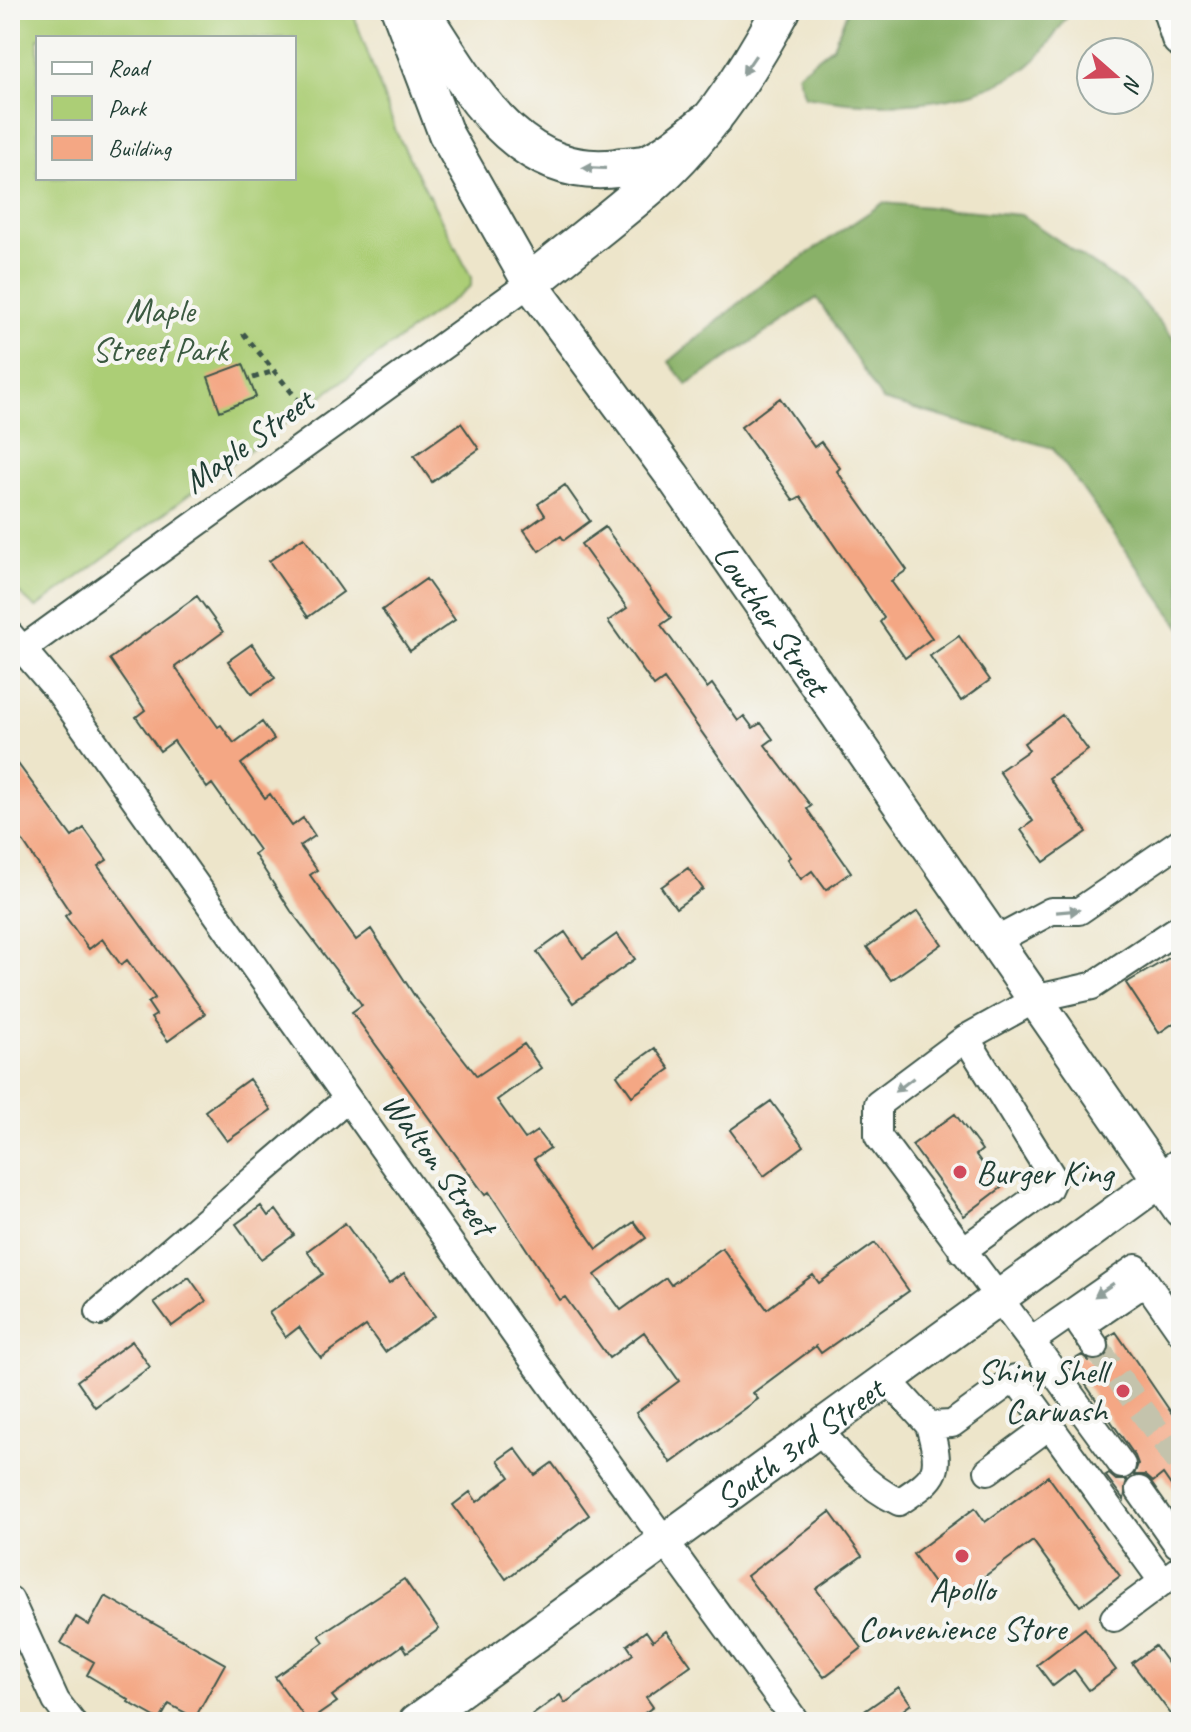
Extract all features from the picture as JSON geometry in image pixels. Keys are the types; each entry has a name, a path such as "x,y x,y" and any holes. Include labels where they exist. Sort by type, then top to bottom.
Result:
{"highway":[{"path":"419,10 492,118 526,148 564,166 601,170 647,164 713,118"},
{"path":"530,283 655,181 713,118 761,48 781,10"},
{"path":"1172,10 1181,38"}],"main road":[{"name":"Lowther Street","path":"399,10 446,134 530,283 672,475 1038,998 1174,1177 1181,1210"},
{"name":"South 3rd Street","path":"416,1722 998,1299 1174,1177"}],"street":[{"name":"Maple Street","path":"17,642 530,283"},
{"name":"Walton Street","path":"17,642 59,692 347,1099 796,1722"},
{"path":"997,940 1051,911 1079,911 1181,841"},
{"path":"1122,1465 878,1136 875,1121 878,1104 966,1038 1038,998 1092,986 1181,927"},
{"path":"962,1251 1048,1189 1053,1178 966,1038"},
{"path":"99,1312 347,1099"},
{"path":"1031,1341 1136,1268 1181,1332"},
{"path":"1095,1346 1081,1326 1146,1282"},
{"path":"929,1425 952,1424 1015,1378 1049,1426 1172,1575 1114,1618"},
{"path":"820,1430 852,1469 879,1493 899,1502 930,1482 939,1461 929,1425 888,1380"},
{"path":"988,1471 1049,1426"},
{"path":"1139,1490 1177,1544 1181,1540"},
{"path":"10,1600 56,1701 72,1722"}],"path":[{"path":"243,333 307,411"},
{"path":"253,378 274,371"}],"green space":[{"name":"Maple Street Park","path":"10,10 352,10 397,134 471,277 471,286 36,608 10,585"},
{"path":"848,10 1070,10 1070,13 1030,65 999,83 973,92 945,99 888,104 805,96 797,74 833,46"},
{"path":"883,203 1021,215 1134,292 1181,347 1181,628 1053,448 882,400 817,298 687,385 669,362 761,285"}],"building":[{"path":"243,364 256,397 220,411 208,377"},
{"path":"780,398 814,447 821,442 840,468 837,471 907,570 891,581 932,638 905,658 880,622 884,618 801,497 794,501 741,427"},
{"path":"461,423 479,449 432,482 414,456"},
{"path":"565,485 590,521 564,540 561,536 539,551 524,530 545,515 538,504"},
{"path":"605,527 671,618 661,625 707,688 712,684 738,721 744,716 753,728 761,723 773,739 765,745 811,806 807,809 851,872 826,890 812,871 801,879 787,859 790,857 664,679 654,686 608,621 627,608 581,544"},
{"path":"304,537 343,592 308,617 269,561"},
{"path":"426,579 455,620 410,651 382,610"},
{"path":"197,596 223,632 175,667 218,727 221,725 234,743 262,722 274,739 241,764 265,798 270,794 292,826 303,818 315,836 300,846 317,870 310,875 356,940 371,929 416,998 477,1076 524,1044 541,1068 497,1100 525,1139 537,1131 550,1148 534,1159 597,1249 634,1222 646,1238 595,1275 621,1310 666,1278 671,1285 722,1248 767,1309 813,1275 819,1283 875,1243 909,1291 821,1353 816,1346 753,1393 758,1399 671,1463 636,1413 679,1381 644,1332 609,1358 565,1297 560,1300 489,1192 485,1195 352,1012 362,1005 291,911 254,854 259,850 212,784 207,788 174,741 160,751 136,717 145,710 110,659"},
{"path":"959,636 990,680 961,701 930,656"},
{"path":"252,644 275,678 252,694 228,661"},
{"path":"1062,715 1088,750 1049,778 1087,832 1044,862 1021,830 1033,821 999,771 1029,750 1024,743"},
{"path":"10,753 72,837 84,828 107,860 98,866 205,1014 168,1041 151,1018 156,1015 148,1003 155,998 127,960 121,965 102,939 89,949 65,916 70,912 10,822"},
{"path":"688,868 703,889 676,908 661,887"},
{"path":"918,911 942,944 891,980 867,947"},
{"path":"565,932 583,958 617,934 635,959 573,1003 537,952"},
{"path":"1181,951 1181,1018 1159,1033 1126,983"},
{"path":"655,1048 670,1069 632,1096 617,1075"},
{"path":"249,1079 271,1110 227,1141 205,1111"},
{"path":"771,1101 804,1146 764,1176 730,1130"},
{"name":"Burger King","path":"955,1114 982,1150 976,1155 1001,1188 964,1216 912,1145"},
{"path":"261,1206 268,1216 276,1210 294,1235 261,1259 236,1224"},
{"path":"345,1223 389,1284 404,1273 435,1316 385,1352 366,1326 321,1358 299,1327 286,1337 269,1313 323,1274 307,1251"},
{"path":"189,1277 206,1301 172,1326 154,1302"},
{"name":"Shiny Shell Carwash","path":"1116,1332 1181,1427 1181,1500 1163,1474 1153,1482 1145,1475 1134,1475 1138,1464 1135,1456 1070,1362 1082,1355 1089,1361 1103,1359 1110,1352 1108,1337"},
{"path":"132,1341 150,1367 95,1407 77,1381"},
{"path":"515,1448 535,1475 552,1463 589,1515 506,1579 453,1505 470,1492 477,1502 510,1477 498,1460"},
{"path":"1109,1474 1116,1480 1127,1480 1124,1500 1106,1476"},
{"path":"1048,1476 1120,1576 1080,1606 1033,1541 948,1603 913,1554 975,1508 985,1522"},
{"path":"830,1512 862,1556 816,1589 862,1648 824,1677 747,1576"},
{"path":"404,1579 439,1629 407,1652 403,1645 332,1696 337,1702 308,1722 275,1677 324,1642 319,1635"},
{"path":"105,1596 225,1664 195,1718 169,1704 160,1720 87,1675 94,1662 61,1643 76,1617 89,1625"},
{"path":"1085,1628 1116,1670 1089,1690 1074,1670 1053,1686 1037,1665"},
{"path":"646,1631 653,1641 666,1631 691,1665 646,1697 653,1707 632,1722 523,1722 560,1695 565,1703 604,1676 633,1654 627,1645"},
{"path":"1155,1646 1181,1681 1181,1722 1177,1722 1132,1663"},
{"path":"899,1687 911,1704 902,1711 910,1722 849,1722"}],"tunnel":[{"path":"1095,1346 1181,1464"}],"place":[{"name":"Burger King","path":"960,1172"},
{"name":"Shiny Shell Carwash","path":"1123,1391"},
{"name":"Apollo Convenience Store","path":"962,1556"}]}
